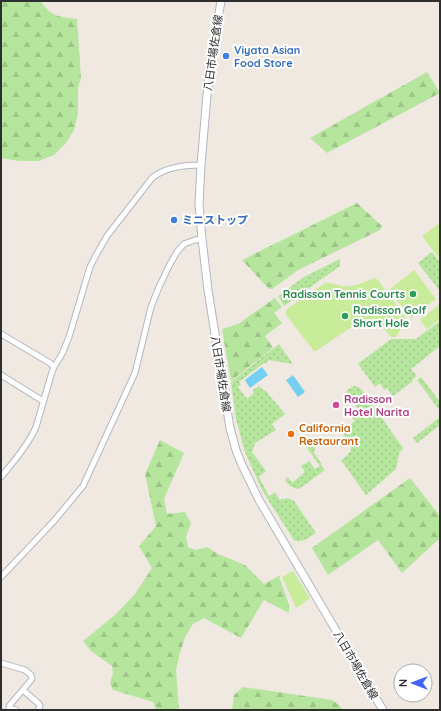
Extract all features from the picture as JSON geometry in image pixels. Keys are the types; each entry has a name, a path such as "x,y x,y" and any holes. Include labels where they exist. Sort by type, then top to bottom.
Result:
{"main road":[{"name":"八日市場佐倉線","path":"221,1 212,54 201,165 199,204 213,322 230,428 238,455 259,500 383,710"}],"street":[{"path":"1,477 33,434 54,367 69,338 90,267 107,236 152,178 157,174 186,165 201,165"},
{"path":"1,577 54,521 83,486 135,373 151,307 170,264 184,244 202,239"},
{"path":"1,334 50,363 54,367"},
{"path":"1,375 43,401"},
{"path":"1,663 25,670 31,675 32,679 9,706 9,708 16,710"},
{"path":"23,690 39,704 40,706 38,710"}],"green space":[{"path":"1,1 41,1 48,10 56,15 77,19 81,78 78,88 78,114 74,130 66,143 54,155 39,161 19,161 1,158"},
{"path":"427,72 440,93 327,153 310,138"},
{"path":"357,203 382,226 380,230 298,270 272,289 269,289 242,260"},
{"path":"440,223 440,259 422,236"},
{"path":"432,252 440,262 440,291 418,263"},
{"path":"340,259 340,266 284,306 278,296 304,277"},
{"name":"Radisson Tennis Courts","path":"414,270 436,299 411,318 389,290"},
{"name":"Radisson Golf Short Hole","path":"375,278 405,317 405,322 396,337 391,337 379,323 371,319 367,319 362,320 314,351 286,315 287,309 325,283 349,286"},
{"path":"275,298 282,307 274,313 282,323 265,336 273,348 231,381 222,329 238,324"},
{"path":"440,304 440,319 427,329 420,320"},
{"path":"440,321 440,333 438,335 440,338 440,346 411,369 417,376 412,380 413,381 393,396 387,388 384,390 380,383 375,387 358,364 391,339 416,339"},
{"path":"279,344 293,364 269,360 239,382 241,385 238,387 247,399 254,393 253,390 259,386 264,391 265,390 285,414 272,424 276,430 255,443 252,452 266,471 259,477 269,496 275,492 280,500 287,498 294,501 316,533 305,540 300,541 294,540 263,492 245,452 236,419 231,382"},
{"path":"421,377 440,402 440,411 417,380"},
{"path":"355,386 362,390 403,448 399,453 396,469 366,495 341,460 351,450 349,442 341,432 355,421 349,414 358,409 346,391"},
{"path":"440,417 440,425 417,443 413,438"},
{"path":"160,440 184,453 164,499 167,514 185,512 191,523 186,537 188,547 196,550 207,547 218,554 245,565 264,584 279,576 289,605 289,613 264,600 241,638 204,618 193,624 185,637 176,670 179,710 156,710 153,702 113,690 110,683 113,673 112,666 91,651 83,641 115,615 135,594 152,568 139,546 156,526 145,474"},
{"path":"315,444 317,447 315,447 314,453 325,470 299,489 292,487 285,480 288,477 292,483 305,472 301,466 309,461 315,469 320,466 307,448"},
{"path":"410,478 440,516 440,538 402,573 378,540 328,575 312,548"},
{"path":"293,571 310,598 296,608 282,577"},
{"path":"243,687 332,700 343,710 232,710 234,695"}],"water":[{"path":"262,367 268,375 250,388 245,380"},
{"path":"293,375 305,392 298,397 286,380"}],"place":[{"name":"Viyata Asian Food Store","path":"226,56"},
{"name":"ミニストップ","path":"174,220"},
{"name":"Radisson Tennis Courts","path":"413,294"},
{"name":"Radisson Golf Short Hole","path":"345,316"},
{"name":"Radisson Hotel Narita","path":"336,405"},
{"name":"California Restaurant","path":"291,434"}]}
